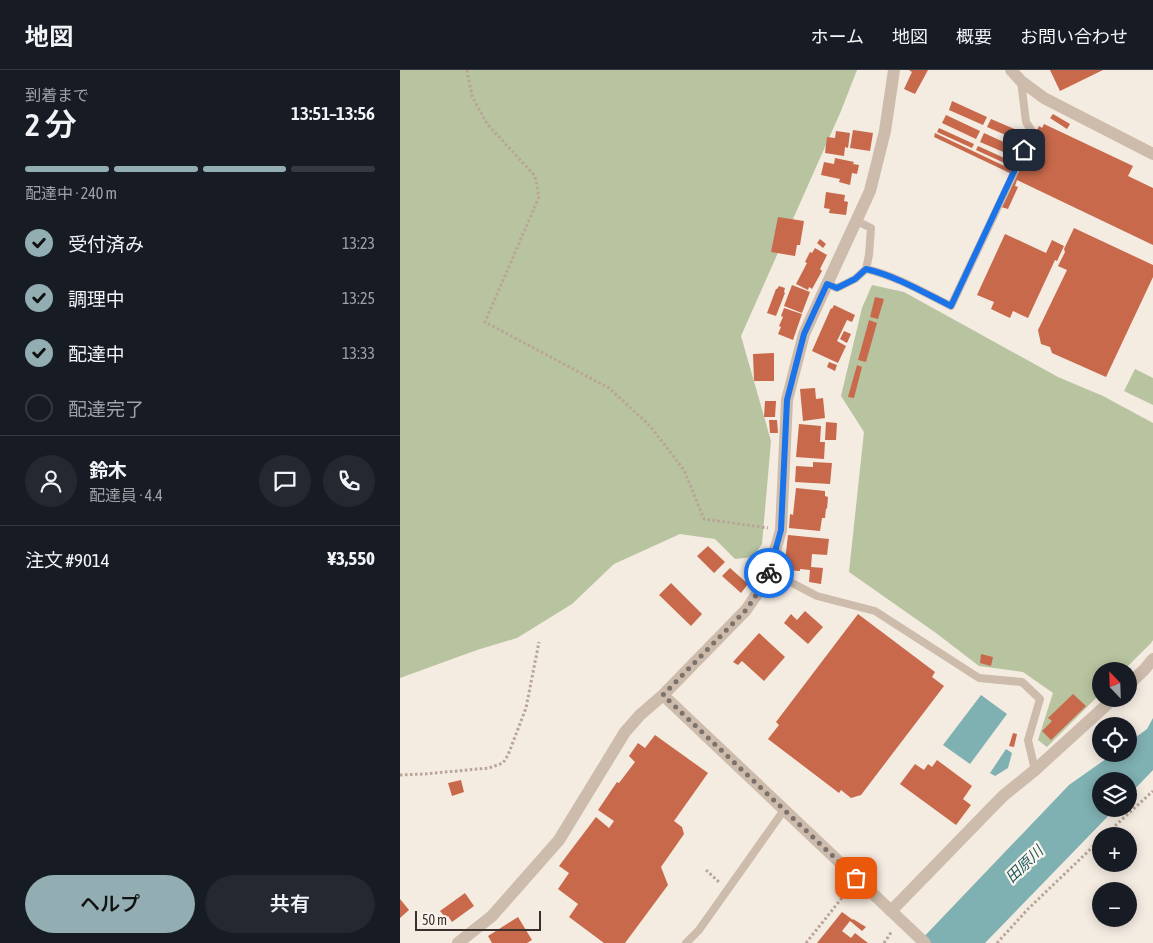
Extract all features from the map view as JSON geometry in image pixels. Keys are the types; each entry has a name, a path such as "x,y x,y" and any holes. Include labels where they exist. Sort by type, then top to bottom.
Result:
{"street":[{"path":"458,943 492,916 559,840 625,732 746,610 767,579 781,530 787,400 804,334 870,191 885,131 894,70"},
{"path":"1011,70 1021,81 1044,98 1153,154"},
{"path":"1138,676 1153,659"},
{"path":"663,695 925,943"},
{"path":"891,911 1003,796 1035,770 1103,708"}],"lane":[{"path":"866,269 902,282 951,306 1033,132 1026,122 1021,81"},
{"path":"827,284 837,288 855,279 866,269 871,228 857,221"},
{"path":"769,571 817,596 875,611 979,678 1022,682 1040,699 1028,740 1035,770"},
{"path":"686,943 698,930 784,810"}],"path":[{"path":"467,70 472,96 487,124 535,176 539,197 485,322 609,388 650,426 684,470 704,519 781,530"},
{"path":"400,776 489,768 503,763 526,708 540,642"},
{"path":"1114,827 1153,791"},
{"path":"997,943 1028,909 1092,848"},
{"path":"706,870 728,889"},
{"path":"806,943 856,878"}],"green space":[{"path":"400,70 857,70 841,111 741,336 771,441 762,544 753,557 735,559 715,539 680,534 614,564 572,604 517,638 477,650 400,678"},
{"path":"872,285 904,292 1058,377 1103,396 1153,423 1153,640 1132,662 1092,662 1092,702 1047,747 1038,740 1053,693 1023,672 979,666 936,633 849,572 864,432 841,396 862,308"},
{"path":"1135,369 1153,378 1153,405 1124,391"}],"water":[{"path":"981,695 1007,714 970,764 943,745"},
{"name":"田原川","path":"1153,718 1153,770 1137,787 1137,772 1092,772 1092,817 1107,817 1098,827 1092,827 1092,833 985,943 918,943 1069,785 1102,762 1137,762 1137,736 1147,729"},
{"path":"1006,749 1012,753 1008,768 995,776 990,773"}],"building":[{"path":"909,70 928,70 915,94 904,89 912,72"},
{"path":"1050,70 1103,70 1060,91"},
{"path":"952,101 987,117 983,125 949,110"},
{"path":"1053,114 1070,124 1067,129 1050,118"},
{"path":"946,115 980,131 976,139 942,123"},
{"path":"991,119 1026,134 1022,142 987,127"},
{"path":"1044,124 1133,166 1128,176 1153,188 1153,245 1017,180 1015,186 1018,187 1008,209 1001,207 1016,176 934,137 935,133 1017,172 1039,126 1042,128"},
{"path":"939,128 974,144 972,148 937,132"},
{"path":"853,130 873,133 870,151 850,148"},
{"path":"836,131 850,133 848,148 845,147 844,156 825,153 827,137 835,138"},
{"path":"984,133 1019,149 1015,157 980,142"},
{"path":"978,146 1013,162 1011,166 976,150"},
{"path":"835,158 859,165 857,174 852,173 850,185 839,182 840,179 821,175 824,162 834,164"},
{"path":"826,192 845,195 844,201 848,202 846,215 829,213 830,209 824,208"},
{"path":"778,217 804,221 800,245 797,245 795,256 771,252"},
{"path":"1074,228 1153,265 1153,277 1106,377 1052,353 1050,347 1041,344 1038,330 1067,270 1058,266"},
{"path":"1005,234 1046,253 1052,240 1064,246 1057,261 1055,260 1028,318 1013,311 1010,318 991,309 994,302 977,295"},
{"path":"820,239 826,244 823,248 817,243"},
{"path":"815,248 827,255 820,269 822,271 812,289 809,287 808,290 796,284 807,263 805,262 810,252 812,253"},
{"path":"792,285 810,292 802,313 784,306"},
{"path":"779,286 785,288 785,293 776,316 767,313 776,289"},
{"path":"875,297 884,299 878,319 870,317"},
{"path":"834,305 855,315 852,322 847,320 837,341 846,346 838,363 812,351"},
{"path":"784,308 802,314 793,340 778,334"},
{"path":"869,320 877,323 866,362 858,360"},
{"path":"844,331 851,334 847,343 840,339"},
{"path":"774,353 774,381 754,381 753,354"},
{"path":"829,362 837,365 835,371 827,367"},
{"path":"857,365 862,367 854,398 848,397"},
{"path":"815,388 816,399 823,398 825,418 803,421 800,389"},
{"path":"765,401 776,401 775,417 764,417"},
{"path":"769,420 777,420 778,433 770,433"},
{"path":"826,422 837,423 836,440 825,440"},
{"path":"799,424 821,426 820,442 825,442 824,459 796,457"},
{"path":"813,462 832,463 830,484 795,482 796,466 813,467"},
{"path":"796,488 825,491 825,496 828,497 827,509 825,518 822,518 820,531 789,528 790,514 793,515"},
{"path":"788,535 829,539 827,555 812,554 811,567 823,568 821,584 809,582 810,570 784,570"},
{"path":"708,546 725,562 714,573 697,556"},
{"path":"730,568 748,584 741,593 722,576"},
{"path":"671,583 702,614 691,626 659,595"},
{"path":"805,611 823,627 808,644 784,623 791,614 797,620"},
{"path":"858,614 935,672 932,677 944,686 861,795 851,798 841,790 839,793 768,739 779,725 776,722"},
{"path":"759,633 785,657 764,681 742,661 738,665 733,662"},
{"path":"981,654 993,657 991,666 980,663"},
{"path":"1073,694 1086,706 1051,740 1042,731 1052,721 1048,718"},
{"path":"1013,733 1017,734 1014,747 1009,746"},
{"path":"655,735 708,773 674,821 682,827 684,834 661,867 668,885 625,943 604,943 569,917 578,904 558,889 569,873 559,866 596,817 609,828 614,821 598,810 617,782 619,783 635,762 629,756 638,743 645,748"},
{"path":"937,760 972,786 963,799 971,805 956,825 900,784 915,764 924,770 928,764 932,767"},
{"path":"461,780 464,792 452,796 448,783"},
{"path":"465,893 474,906 452,922 448,916 446,918 440,911"},
{"path":"400,899 409,910 400,918"},
{"path":"842,912 866,927 862,931 850,921 842,931 851,938 855,933 868,943 817,943"},
{"path":"518,917 532,940 527,943 492,943 488,936"}],"way so far":[{"path":"769,573 746,610 663,695 856,878"}],"route":[{"path":"769,573 781,530 787,400 804,334 827,284 837,288 855,279 866,269 902,282 951,306 1024,150"}]}
